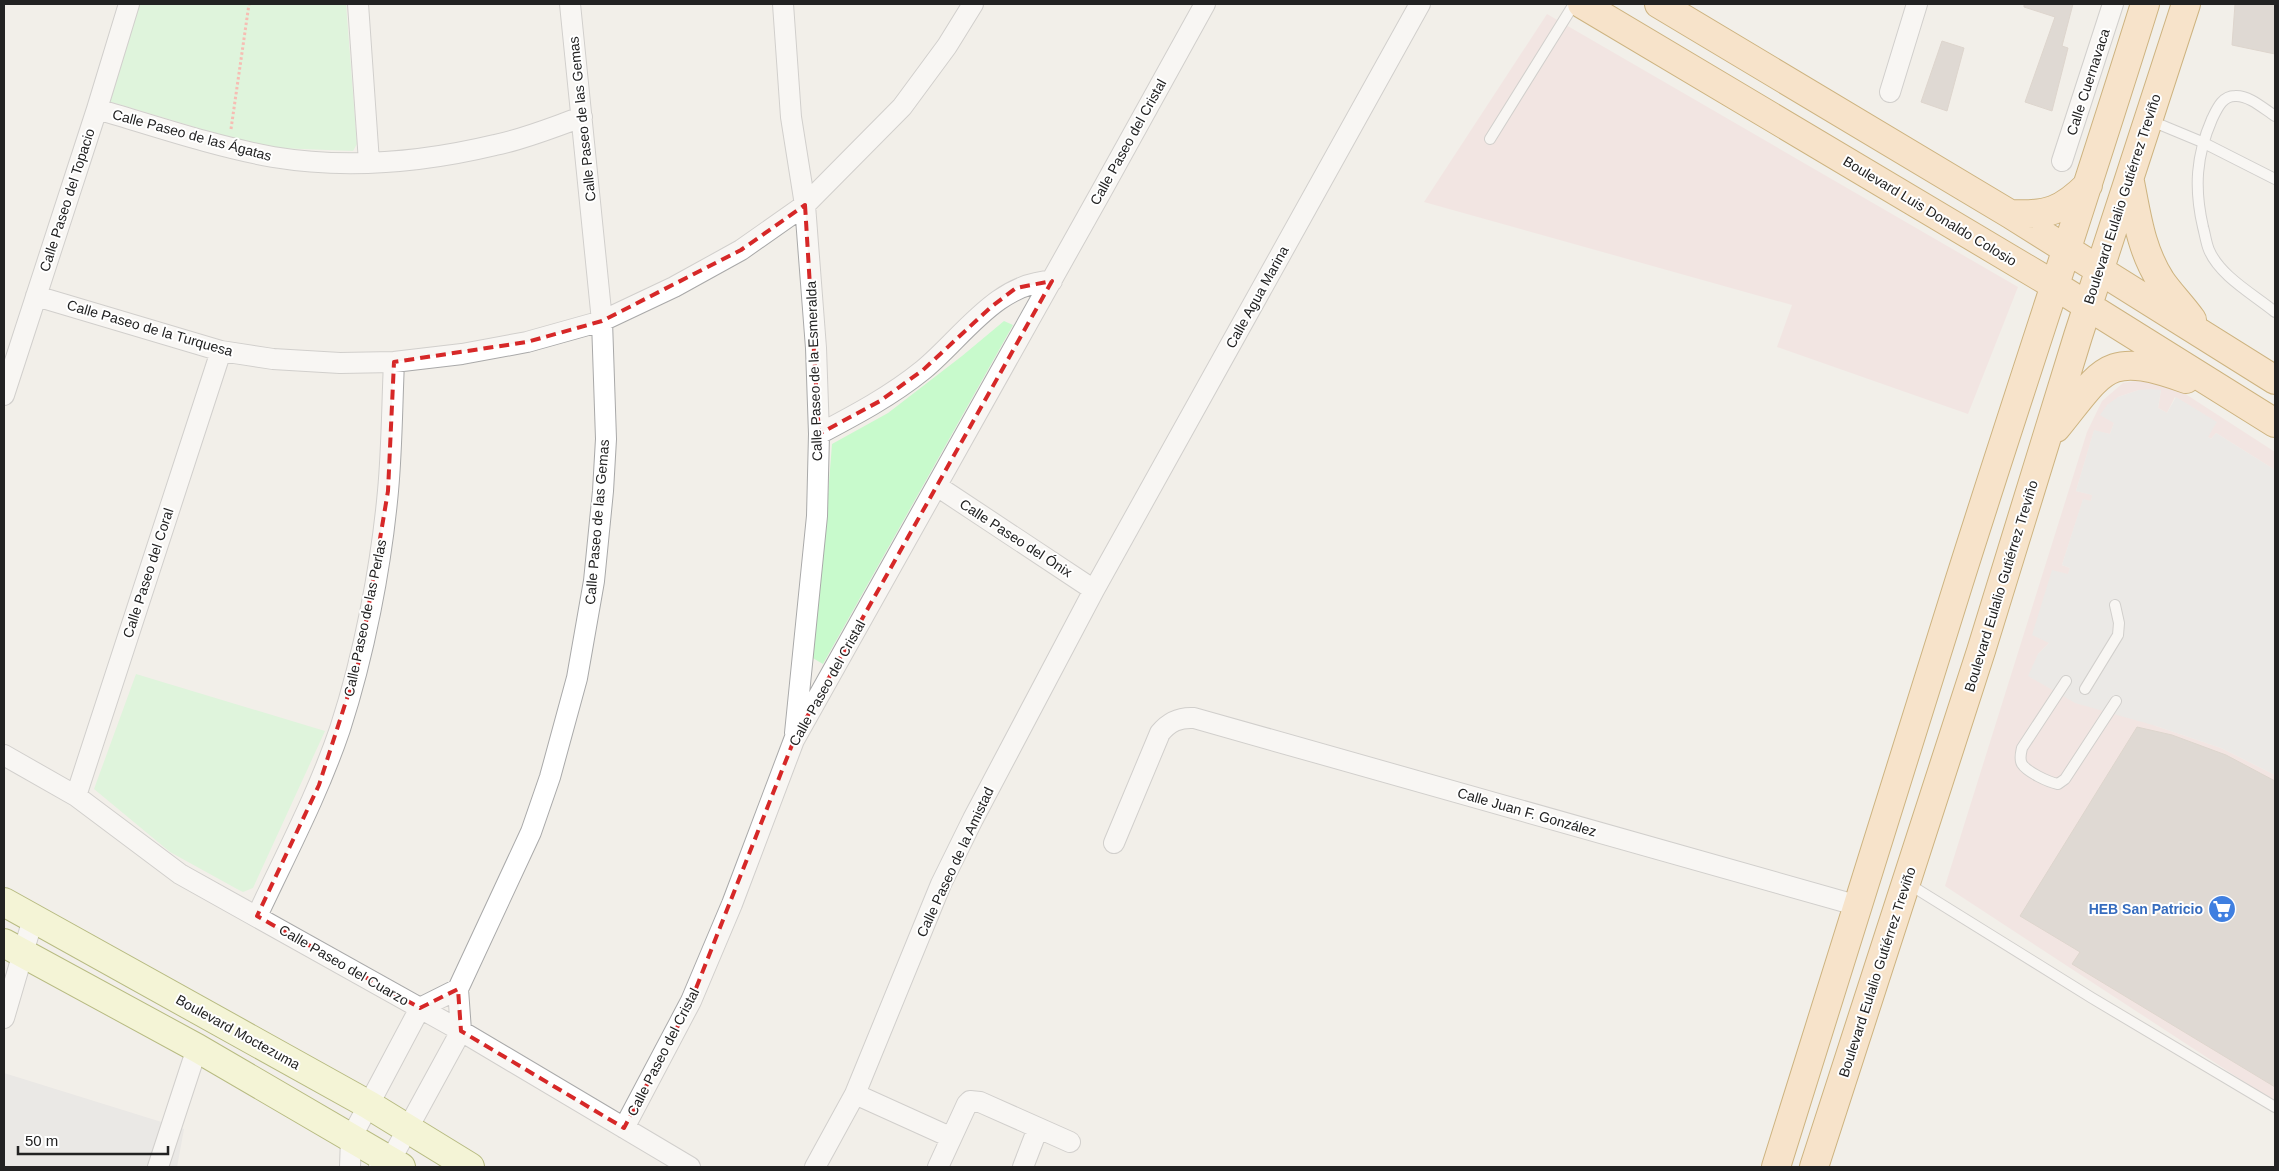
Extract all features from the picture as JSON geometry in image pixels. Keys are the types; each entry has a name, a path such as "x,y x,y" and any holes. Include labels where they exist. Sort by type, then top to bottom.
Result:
{"main road":[{"name":"Boulevard Luis Donaldo Colosio","path":"1582,4 2054,284 2275,423"},
{"path":"1659,4 2010,214 2275,380"},
{"path":"1776,1167 2054,284 2089,184 2145,4"},
{"name":"Boulevard Eulalio Gutiérrez Treviño","path":"1814,1167 1979,659 2099,269 2186,4"},
{"path":"2129,179 2138,226 2151,264 2162,282 2201,334"},
{"path":"2010,214 2047,214 2075,198 2089,184"},
{"path":"2046,438 2091,383 2103,373 2117,367 2137,365 2158,369 2235,397"},
{"path":"1930,676 1949,666 1979,659"},
{"name":"Boulevard Moctezuma","path":"4,902 369,1105 470,1167"},
{"path":"14,948 197,1048 351,1138 390,1165"}],"street":[{"name":"Calle Paseo del Topacio","path":"4,395 129,4"},
{"path":"358,4 368,162"},
{"name":"Calle Paseo de las Gemas","path":"461,1031 458,989 531,832 550,777 577,678 594,581 606,439 602,321 570,4"},
{"name":"Calle Paseo de la Esmeralda","path":"783,4 791,117 805,205 816,348 819,434 817,516 794,740"},
{"name":"Calle Paseo de la Turquesa","path":"36,296 221,350 272,359 340,363 394,362 462,354 527,342 602,321 674,286 741,250 805,205 902,107 947,46 973,4"},
{"name":"Calle Paseo del Cristal","path":"624,1128 691,1001 732,904 794,740 1052,281 1204,4"},
{"name":"Calle Agua Marina","path":"1094,590 1420,4"},
{"path":"1890,92 1917,4"},
{"name":"Calle Cuernavaca","path":"2062,161 2113,4"},
{"name":"Calle Paseo de las Ágatas","path":"97,109 236,149 274,157 321,162 368,162 446,156 497,145 582,117"},
{"path":"819,434 880,401 923,370 991,307 1016,288 1036,281 1052,281"},
{"name":"Calle Paseo del Coral","path":"76,796 221,350"},
{"name":"Calle Paseo de las Perlas","path":"256,916 320,785 340,727 360,658 378,566 388,491 394,362"},
{"name":"Calle Paseo del Ónix","path":"937,486 1094,590"},
{"name":"Calle Paseo de la Amistad","path":"815,1167 854,1094 941,884 1094,590"},
{"name":"Calle Juan F. González","path":"1114,843 1160,733 1166,726 1176,720 1194,718 1859,906"},
{"name":"Calle Paseo del Cuarzo","path":"4,755 76,796 180,874 461,1031 690,1167"},
{"path":"4,1018 14,948 34,919"},
{"path":"350,1167 351,1138 420,1008 458,989"},
{"path":"390,1165 407,1129 461,1031"},
{"path":"158,1167 197,1048"},
{"path":"854,1094 950,1137"},
{"path":"938,1167 950,1137 967,1104 975,1101 1070,1142"},
{"path":"1022,1167 1038,1128"}],"lane":[{"path":"1490,139 1574,4"},
{"path":"2275,116 2246,98 2236,96 2228,97 2222,101 2202,142 2198,166 2197,191 2199,210 2208,249 2223,270 2275,312"},
{"path":"2148,119 2202,142 2275,179"},
{"path":"2085,689 2118,635 2119,624 2115,605"},
{"path":"2066,681 2022,748 2020,757 2022,764 2047,782 2058,784 2065,779 2116,701"},
{"path":"1906,883 2275,1108"}],"path":[{"path":"231,133 249,4"}],"highlighted area":[{"path":"805,205 819,434 880,401 923,370 991,307 1016,288 1052,281 794,740 691,1001 624,1128 461,1031 458,989 420,1008 257,916 319,785 360,658 388,491 394,362 527,342 602,321 741,250"}],"shaded area":[{"path":"1547,14 2018,287 1968,414 1777,347 1792,305 1424,202"},
{"path":"2135,381 2169,385 2184,393 2275,452 2275,470 2216,433 2211,439 2208,437 2175,397 2167,413 2158,408 2161,390 2139,390 2118,397 2114,423 2110,434 2094,431 2076,491 2093,495 2091,501 2083,500 2062,565 2070,568 2068,575 2052,571 2049,643 2038,654 2156,726 2221,748 2275,775 2275,1102 1945,886 2087,432 2102,401 2123,383"},
{"path":"2139,390 2161,390 2158,408 2167,413 2176,397 2217,422 2208,437 2211,439 2216,433 2275,470 2275,775 2221,748 2156,726 2075,703 2028,676 2038,654 2049,643 2032,635 2052,570 2068,574 2070,568 2062,565 2083,499 2091,501 2092,495 2076,491 2094,430 2110,434 2114,423 2100,415 2107,405 2118,397"},
{"path":"4,1073 184,1129 177,1167 4,1167"}],"green space":[{"path":"136,4 346,4 357,144 353,151 277,148 225,136 108,101"},
{"path":"1004,321 1013,325 823,664 811,657 822,571 832,444 888,413"},
{"path":"136,674 325,731 253,888 243,892 170,852 94,789"}],"building":[{"path":"2024,4 2073,4 2062,46 2068,48 2052,111 2025,102 2055,17 2024,7"},
{"path":"2235,4 2275,4 2275,54 2232,45"},
{"path":"1942,41 1964,48 1947,111 1921,102"},
{"path":"2137,727 2172,735 2226,755 2275,781 2275,1087 2072,964 2080,952 2020,916"}],"place":[{"name":"HEB San Patricio","path":"2222,909"}]}
